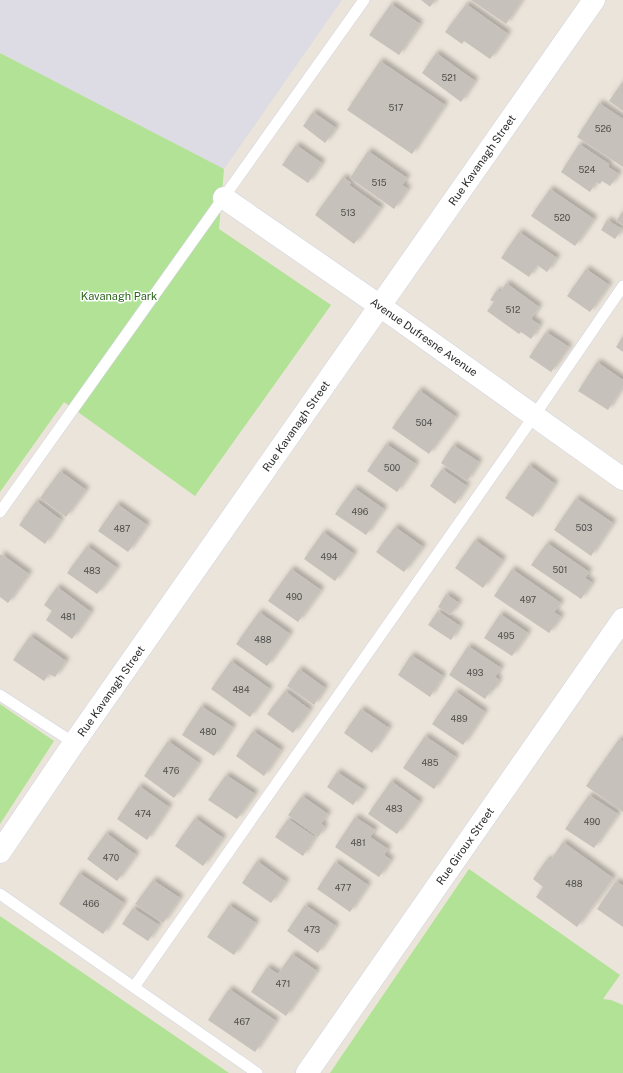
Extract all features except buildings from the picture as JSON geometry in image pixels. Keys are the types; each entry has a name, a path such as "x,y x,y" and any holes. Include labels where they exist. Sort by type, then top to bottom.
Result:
{"street":[{"name":"Rue Kavanagh Street","path":"0,852 74,743 594,0"},
{"name":"Avenue Dufresne Avenue","path":"224,198 380,306 623,479"},
{"name":"Rue Giroux Street","path":"307,1073 623,620"}],"lane":[{"path":"0,512 364,0"},
{"path":"134,987 534,416 623,286"},
{"path":"0,695 74,743"},
{"path":"0,894 257,1073"}],"shaded area":[{"path":"0,0 342,0 224,169 0,53"}],"green space":[{"name":"Kavanagh Park","path":"0,53 224,169 219,229 331,305 195,496 64,402 0,492"},
{"path":"0,704 54,741 0,824"},
{"path":"469,869 620,975 603,999 611,1000 623,1005 623,1073 330,1073"},
{"path":"0,916 229,1073 0,1073"}]}
